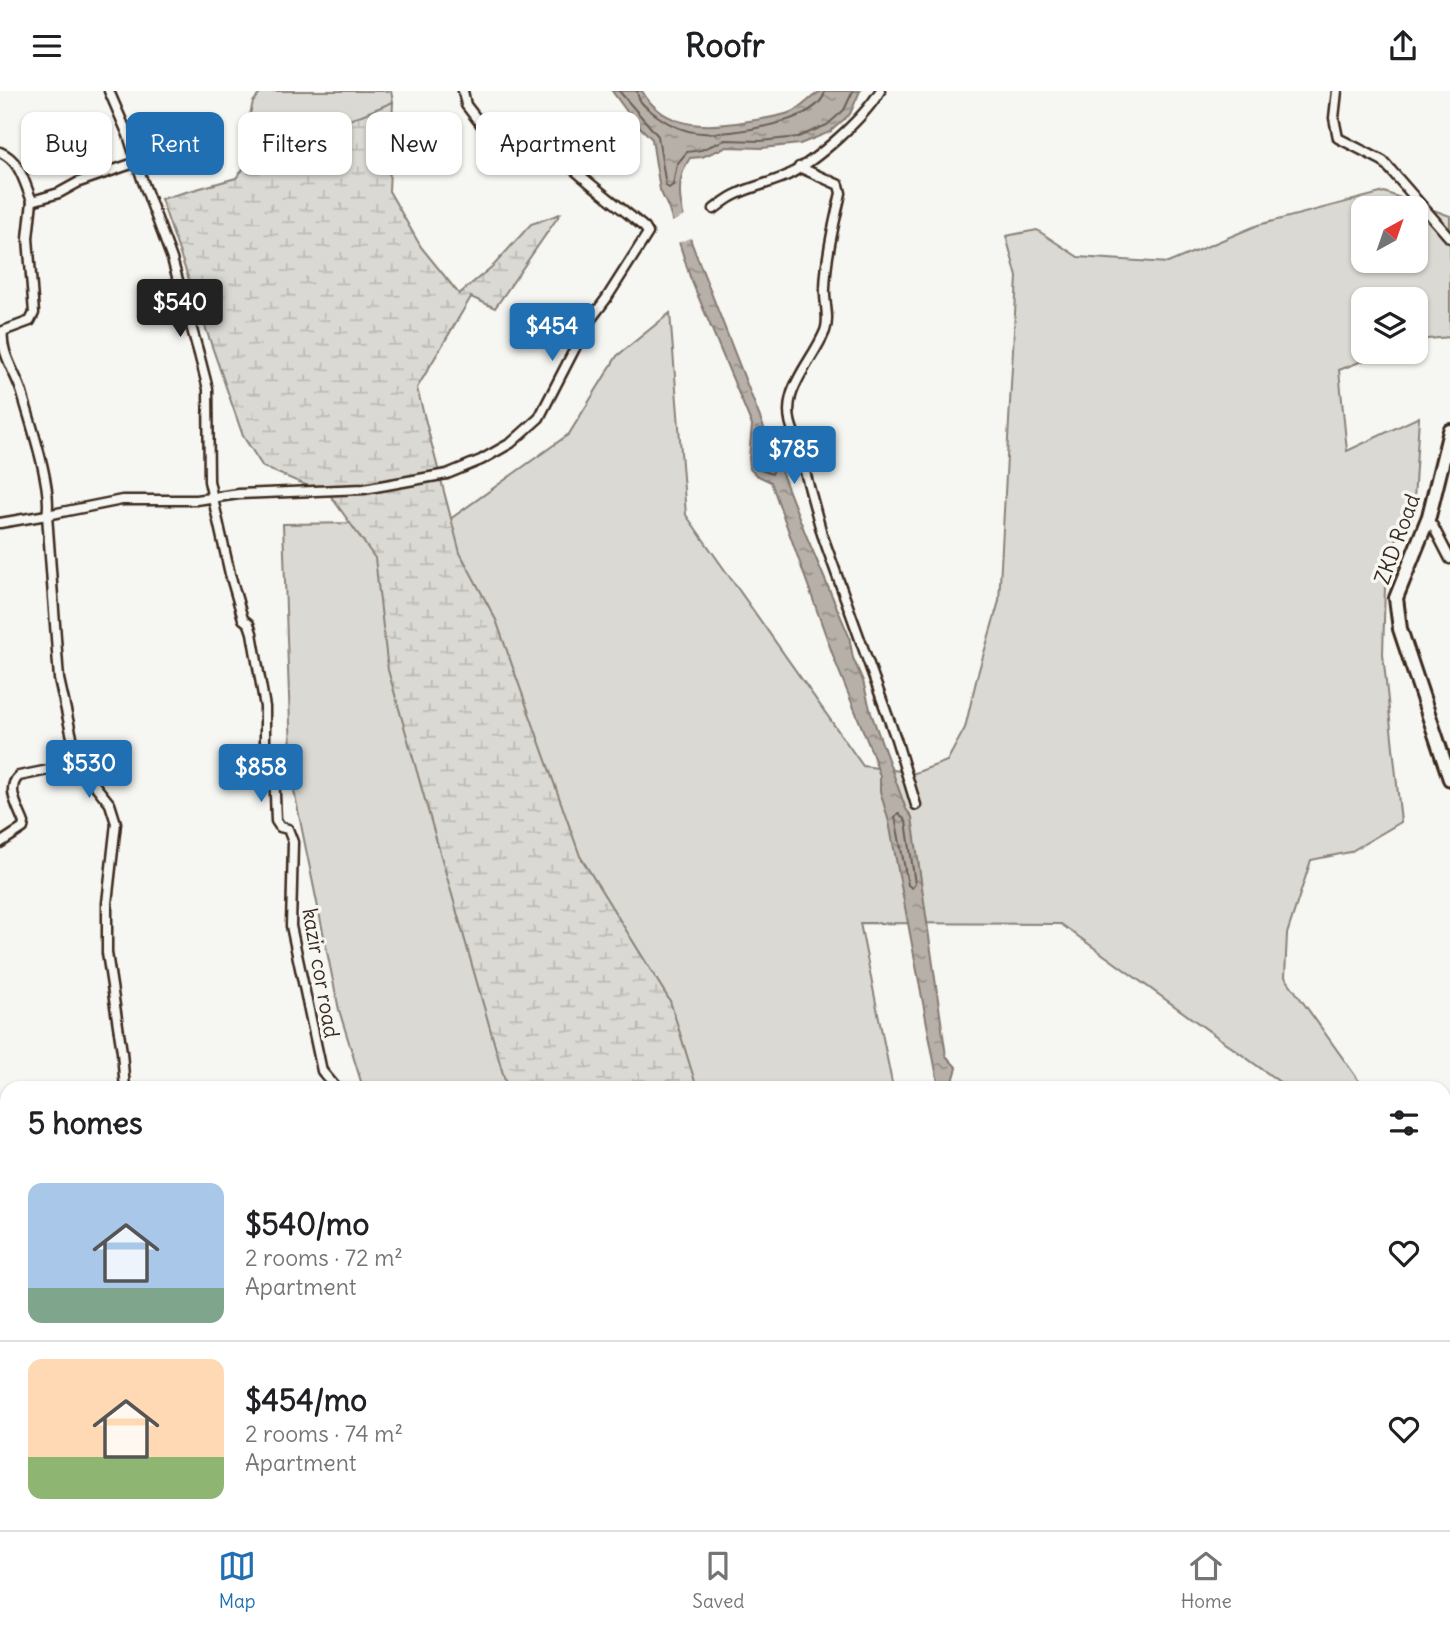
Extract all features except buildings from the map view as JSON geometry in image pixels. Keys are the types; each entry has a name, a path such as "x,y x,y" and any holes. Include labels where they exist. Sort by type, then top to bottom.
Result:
{"main road":[{"name":"ZKD Road","path":"1450,431 1427,519 1401,583 1396,605 1400,629 1450,779"}],"street":[{"name":"kazir cor road","path":"109,91 126,134"},
{"path":"0,523 114,501 196,501 239,494 364,489 447,474 481,460 511,443 539,418 588,323 648,231 573,171 541,136 528,135 500,146 466,105 463,91"},
{"path":"714,209 734,195 788,175 850,126 880,91"},
{"path":"1337,91 1334,118 1338,138 1383,161 1450,238"},
{"path":"0,152 10,156 19,167 32,201 28,238 34,313 30,320 3,331 1,338 6,360 21,390 32,423 50,502 47,515 59,679 78,764 110,804 116,823 107,903 107,953 124,1081"},
{"path":"32,201 60,193 126,166"},
{"path":"799,167 839,185 841,193 830,240 825,290 826,329 797,381 787,407 788,421 795,435 822,534 896,739 916,805"},
{"name":"kazir cor road","path":"142,175 172,259 208,389 209,481 233,586 243,619 249,624 252,633 265,707 265,745 274,769 275,821 288,829 293,842 291,926 322,1071 330,1081"},
{"path":"1427,519 1450,559"},
{"path":"0,843 23,828 24,823 11,788 14,780 19,776 78,764"}],"green space":[{"path":"262,91 391,91 393,102 366,112 366,115 352,121 352,112 251,112 253,102"},
{"path":"393,102 393,112 369,112"},
{"path":"366,113 366,175 390,175 389,191 421,247 459,294 494,265 531,224 560,214 495,308 471,297 417,388 460,553 496,620 580,856 670,1001 695,1081 505,1081 388,670 375,558 330,495 263,467 243,436 161,199 236,178 238,175 352,175 352,119"},
{"path":"1384,192 1395,196 1369,196"},
{"path":"1351,201 1351,273 1428,273 1428,208 1450,216 1450,337 1428,339 1428,287 1351,287 1351,364 1355,364 1339,370 1347,451 1419,417 1413,517 1386,553 1383,654 1401,822 1350,852 1311,860 1287,934 1285,977 1359,1081 1278,1081 1061,924 860,923 892,1081 361,1081 339,1010 292,781 283,524 446,522 569,434 617,356 670,313 686,515 863,766 915,773 947,761 965,728 999,601 1017,277 1006,236 1037,230 1078,257 1168,263 1258,225"}],"water":[{"path":"612,91 642,91 663,114 676,120 690,124 719,125 787,114 822,91 860,91 850,114 830,132 800,144 762,148 726,147 702,157 690,158 681,178 680,200 692,244 806,535 849,636 853,658 863,681 871,713 906,809 912,817 946,1056 957,1068 953,1081 938,1081 889,822 880,791 880,776 835,661 771,482 750,469 752,425 690,277 660,190 652,139 640,127 640,112 627,112"}],"pier":[{"path":"687,215 693,237 675,244 668,224"}]}
